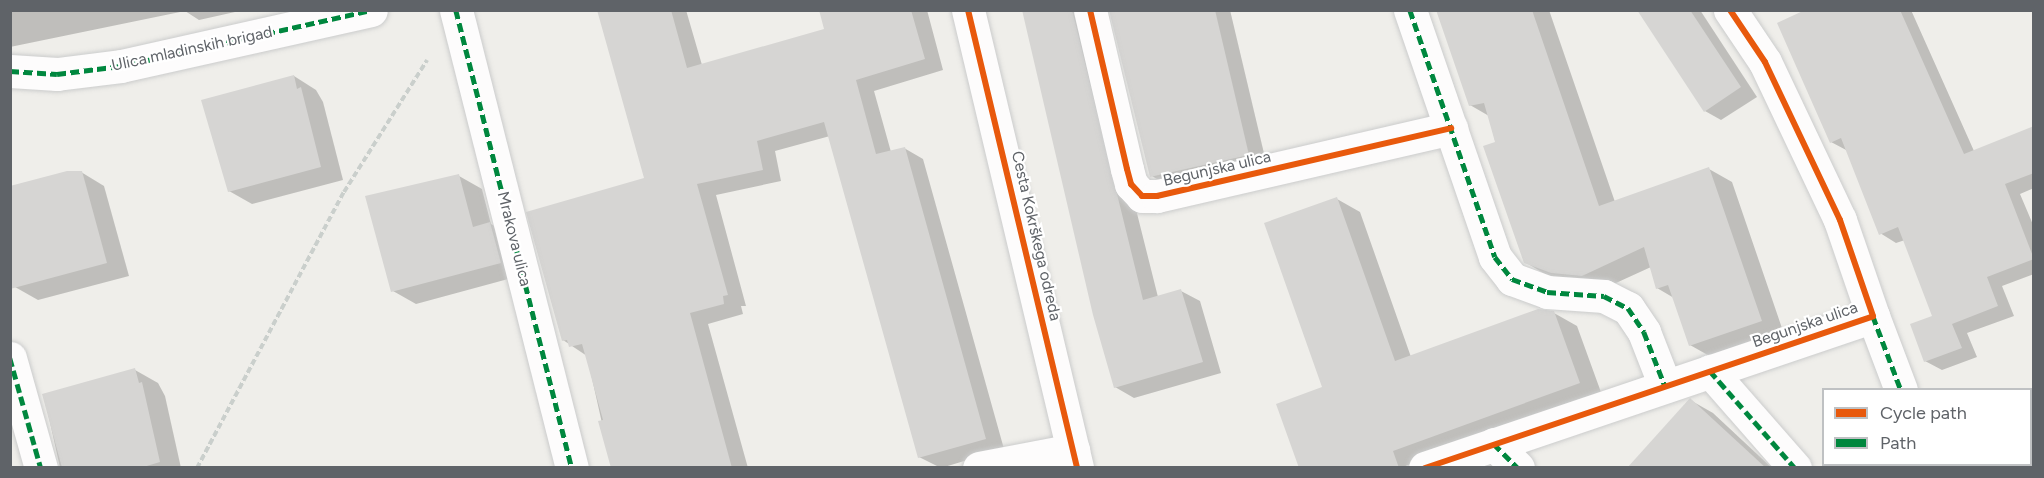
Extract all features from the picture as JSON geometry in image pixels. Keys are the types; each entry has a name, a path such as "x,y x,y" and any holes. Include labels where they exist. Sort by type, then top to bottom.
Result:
{"street":[{"name":"Ulica mladinskih brigad","path":"10,71 57,74 121,66 371,10"},
{"name":"Cesta Kokrškega odreda","path":"968,10 1075,459"},
{"name":"Begunjska ulica","path":"1090,10 1131,184 1142,196 1157,196 1235,179 1451,128"},
{"path":"1410,10 1495,257 1512,279 1547,292 1604,296 1628,308 1644,332 1665,386"},
{"name":"Begunjska ulica","path":"1730,10 1765,62 1840,220 1900,388"},
{"name":"Mrakova ulica","path":"456,12 572,468"},
{"name":"Begunjska ulica","path":"1425,468 1873,316"},
{"path":"10,358 41,468"},
{"path":"1710,371 1795,468"},
{"path":"1494,444 1518,468"},
{"path":"979,468 1075,459"}],"path":[{"path":"197,468 344,192 456,12"}],"building":[{"path":"597,10 671,10 687,68 824,29 819,10 911,10 925,59 856,80 876,154 905,147 986,439 918,458 824,122 757,141 763,170 697,184 728,295 723,296 724,304 690,313 732,468 611,468 598,421 603,420 582,344 569,347 567,340 562,341 526,212 644,178"},
{"path":"1022,10 1072,10 1143,300 1181,289 1203,362 1114,388 1093,315"},
{"path":"1109,10 1215,10 1249,155 1150,177"},
{"path":"1436,10 1532,10 1599,206 1709,167 1762,321 1689,346 1668,285 1656,289 1644,247 1582,276 1551,273 1524,263 1483,146 1495,142 1484,103 1469,106"},
{"path":"1637,10 1690,10 1741,87 1704,112"},
{"path":"1805,10 1900,10 1964,154 2034,126 2034,173 2005,184 2034,259 1987,277 1998,306 1952,324 1962,348 1924,362 1910,324 1932,316 1898,227 1879,235 1841,138 1830,143 1777,23"},
{"path":"294,75 297,89 301,87 321,167 228,192 201,100"},
{"path":"67,171 82,171 107,263 10,289 10,186"},
{"path":"459,174 473,227 490,222 501,263 391,292 365,196"},
{"path":"1337,197 1395,361 1538,309 1554,311 1580,383 1393,451 1399,468 1299,468 1276,404 1322,387 1264,223"},
{"path":"135,368 139,383 142,382 160,462 140,468 62,468 42,394"},
{"path":"1690,398 1766,468 1627,468"}],"marked path":[{"path":"10,71 57,74 121,66 371,10"},
{"path":"456,10 572,468"},
{"path":"1410,10 1495,257 1512,279 1547,292 1604,296 1628,308 1644,332 1665,386"},
{"path":"1873,316 1900,388"},
{"path":"10,358 41,468"},
{"path":"1710,371 1795,468"},
{"path":"1494,444 1518,468"}],"cycle path":[{"path":"968,10 1077,468"},
{"path":"1090,10 1131,184 1142,196 1157,196 1451,128"},
{"path":"1425,468 1873,316 1840,220 1765,62 1730,10"}]}
